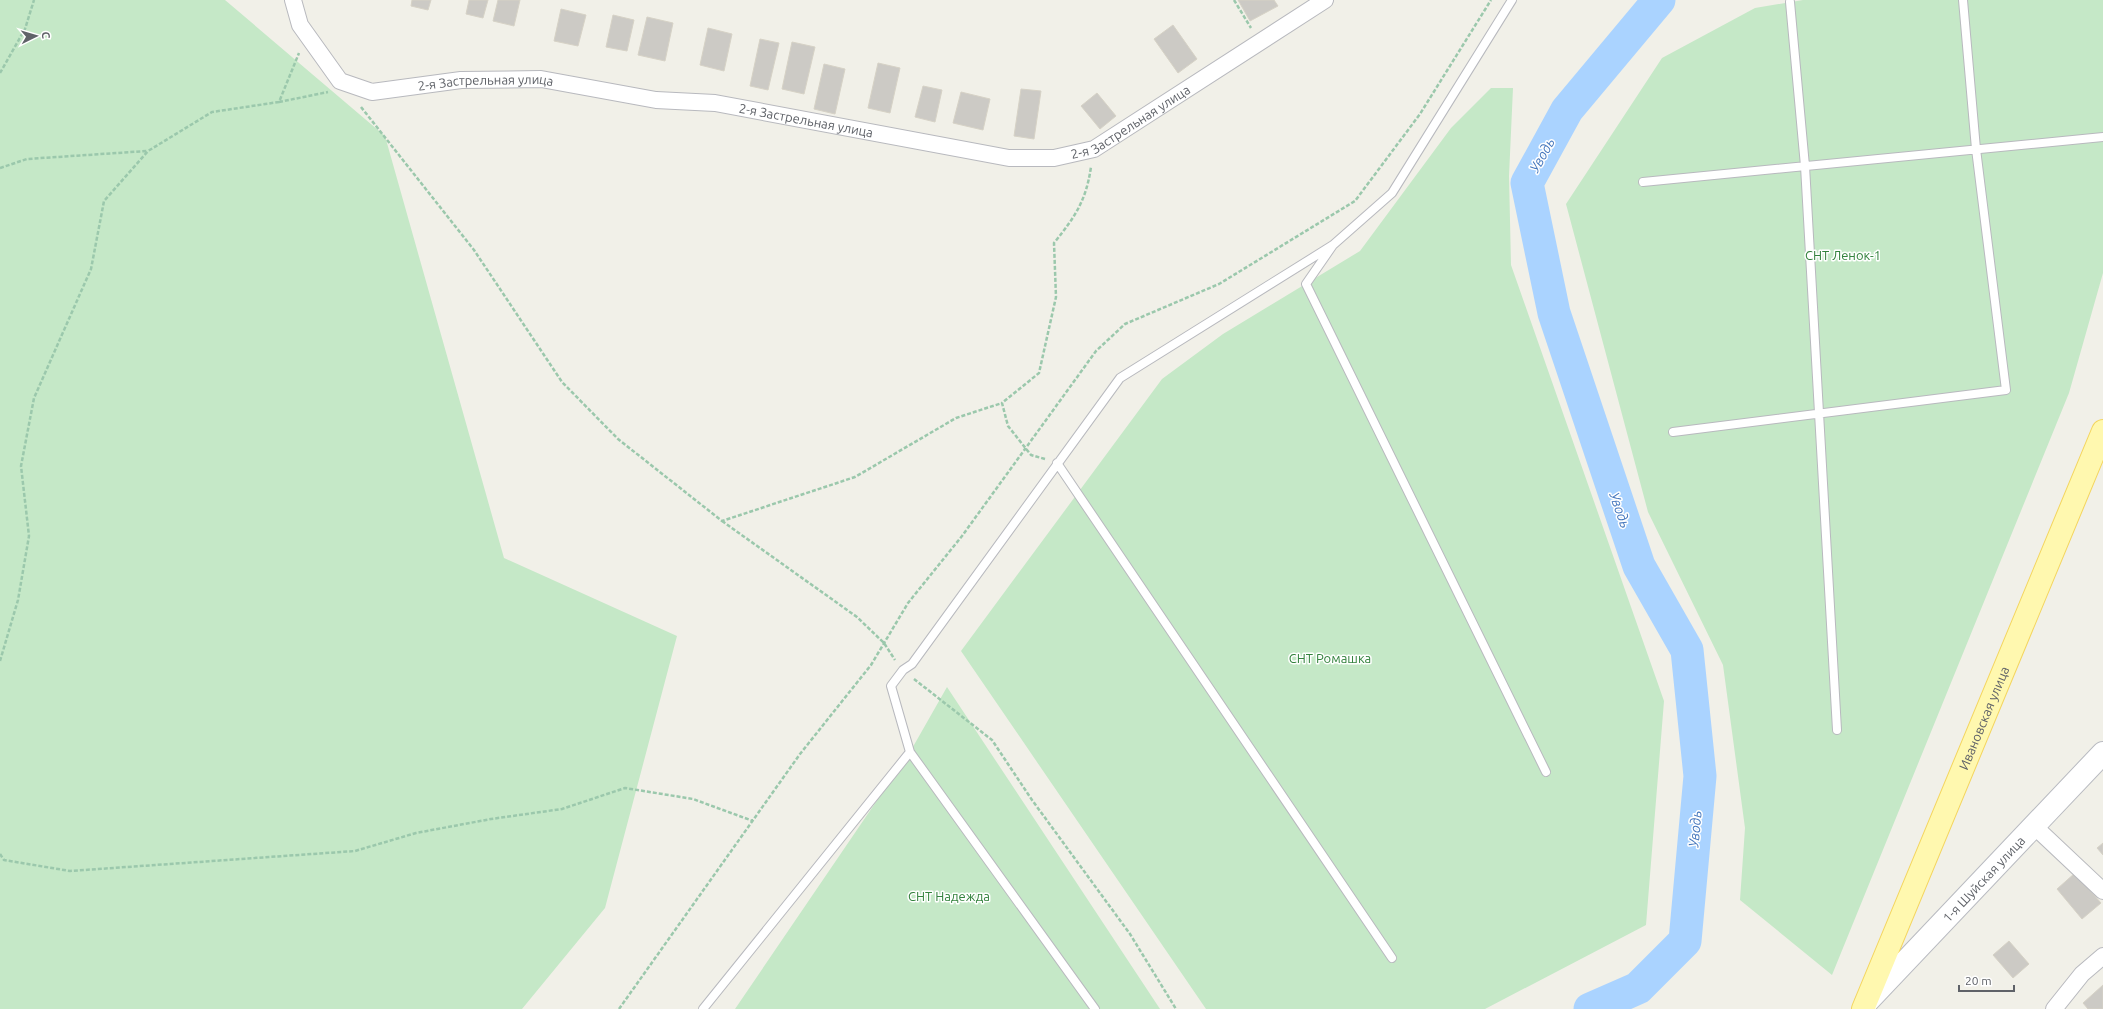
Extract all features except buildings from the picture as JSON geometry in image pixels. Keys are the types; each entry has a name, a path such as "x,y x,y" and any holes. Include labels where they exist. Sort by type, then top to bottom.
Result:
{"main road":[{"name":"Ивановская улица","path":"1864,1007 2103,431"}],"street":[{"path":"293,0 300,25 343,85"},
{"name":"2-я Застрельная улица","path":"343,85 372,92 461,80 541,79 656,100 715,103 1009,158 1054,158 1094,149 1326,0"},
{"name":"1-я Шуйская улица","path":"1864,1007 2103,753"},
{"path":"2034,826 2103,892"},
{"path":"2054,1009 2082,974 2103,956"}],"lane":[{"path":"1095,1009 910,752 891,686 903,670 912,664 1120,378 1333,245 1392,193 1512,0"},
{"path":"1673,432 2006,390 1976,149 1963,0"},
{"path":"1790,2 1805,166 1837,730"},
{"path":"1643,182 2103,137"},
{"path":"1333,245 1306,284 1546,772"},
{"path":"1057,463 1392,958"},
{"path":"703,1009 910,752"}],"path":[{"path":"0,73 26,29 34,0"},
{"path":"1234,0 1260,42"},
{"path":"620,1009 800,754 871,665 908,603 962,536 1096,351 1125,324 1219,284 1355,201 1420,114 1491,0"},
{"path":"279,102 306,34"},
{"path":"0,661 18,600 29,536 21,466 34,398 91,269 104,201 148,151 212,112 279,102 343,85"},
{"path":"361,106 474,250 562,382 618,439 722,521 857,617 884,643 903,670 992,740 1032,800 1130,934 1176,1009"},
{"path":"722,521 855,477 956,418 1002,403 1039,373 1056,297 1054,243 1074,218 1088,188 1094,149"},
{"path":"0,168 27,159 148,151"},
{"path":"1002,403 1008,426 1031,455 1057,463"},
{"path":"0,854 2,860 70,871 355,851 416,833 491,819 562,809 625,788 693,799 753,821"}],"green space":[{"path":"0,0 225,0 385,136 504,558 677,636 605,908 522,1009 0,1009"},
{"name":"СНТ Ленок-1","path":"1803,0 2103,0 2103,273 2069,393 1832,975 1740,900 1745,828 1723,665 1648,512 1566,204 1662,58 1755,8"},
{"name":"СНТ Ромашка","path":"1491,88 1513,88 1509,176 1511,265 1664,701 1646,925 1485,1009 1206,1009 961,651 1162,379 1223,334 1360,251 1451,128"},
{"name":"СНТ Надежда","path":"947,687 1160,1009 735,1009 910,752"}],"waterway":[{"name":"Уводь","path":"1590,1009 1638,988 1685,941 1700,776 1687,650 1639,566 1554,313 1527,183 1567,110 1659,0"}]}
